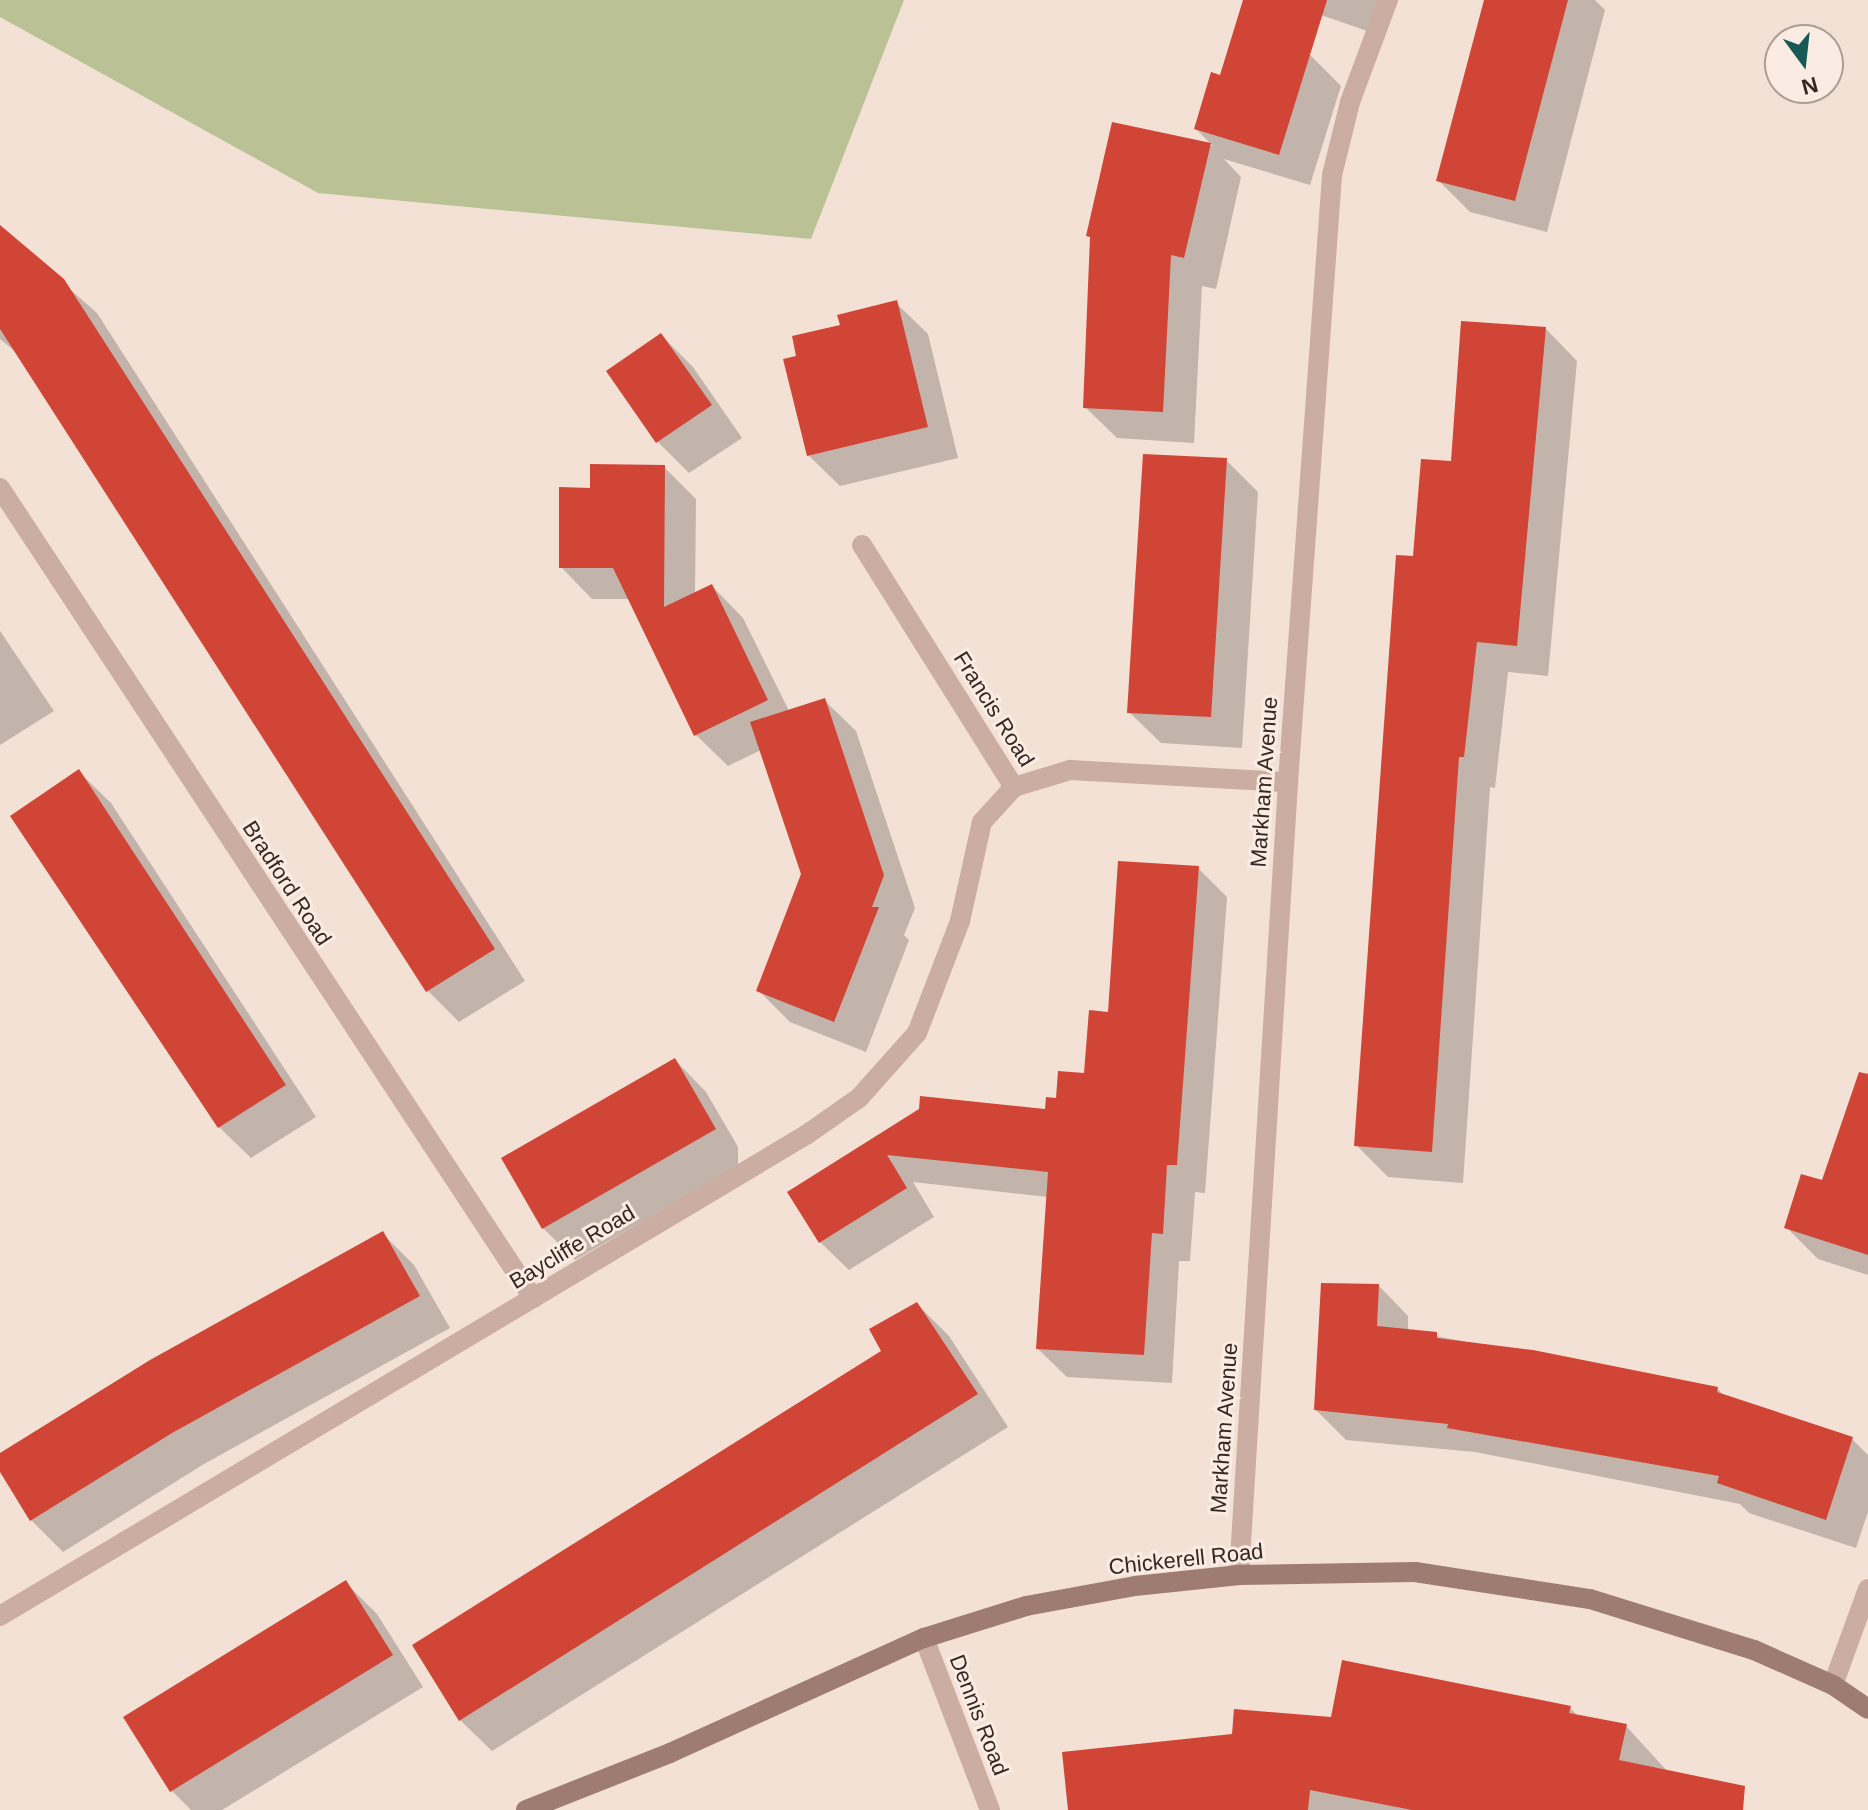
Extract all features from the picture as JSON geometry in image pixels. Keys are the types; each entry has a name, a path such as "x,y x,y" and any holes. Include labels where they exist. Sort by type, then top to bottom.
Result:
{"main road":[{"name":"Chickerell Road","path":"526,1810 670,1753 924,1638 1026,1606 1135,1586 1239,1575 1369,1571 1498,1582 1669,1620 1833,1685 1868,1709"}],"street":[{"name":"Markham Avenue","path":"1239,1575 1288,782 1332,175 1350,102 1388,0"},
{"name":"Bradford Road","path":"1,492 533,1298"},
{"name":"Francis Road","path":"862,545 1014,787 1070,770 1288,782"},
{"name":"Baycliffe Road","path":"1,1614 806,1135 859,1098 893,1064 917,1033 948,961 982,822 1014,787"},
{"path":"1833,1685 1868,1589"},
{"name":"Dennis Road","path":"924,1638 990,1810"}],"green space":[{"path":"0,0 904,0 811,239 318,193 0,17"}],"building":[{"path":"1243,0 1327,0 1279,155 1194,129 1211,72 1220,75"},
{"path":"1484,0 1568,0 1515,201 1436,181"},
{"path":"1112,122 1211,143 1184,258 1171,255 1163,412 1083,408 1090,237 1086,236"},
{"path":"0,225 64,279 495,949 426,992 0,329"},
{"path":"897,300 928,427 807,456 783,359 796,356 792,336 840,325 837,315"},
{"path":"1461,321 1546,327 1517,646 1477,642 1464,757 1459,757 1432,1152 1354,1146 1396,555 1413,556 1421,459 1451,461"},
{"path":"661,333 712,405 656,443 606,371"},
{"path":"1143,454 1227,458 1211,717 1127,713"},
{"path":"590,464 665,465 664,607 712,584 768,700 694,736 613,568 559,568 559,487 590,488"},
{"path":"825,698 884,875 872,907 879,907 834,1022 756,991 801,874 750,722"},
{"path":"79,769 286,1085 218,1128 10,816"},
{"path":"1118,861 1199,866 1177,1165 1167,1165 1163,1234 1152,1233 1144,1355 1036,1349 1048,1172 887,1155 907,1188 819,1243 787,1192 919,1109 920,1096 1045,1109 1046,1097 1056,1098 1058,1071 1084,1073 1089,1010 1108,1012"},
{"path":"675,1058 716,1129 542,1229 501,1158"},
{"path":"1859,1072 1868,1074 1868,1255 1784,1228 1801,1174 1822,1180"},
{"path":"383,1231 420,1296 172,1433 30,1521 0,1472 0,1453 150,1360"},
{"path":"1321,1283 1379,1284 1377,1326 1437,1332 1437,1338 1533,1350 1718,1387 1717,1392 1853,1437 1826,1520 1717,1483 1719,1476 1447,1428 1448,1424 1314,1410"},
{"path":"917,1302 978,1394 459,1721 412,1645 881,1351 869,1329"},
{"path":"346,1580 393,1655 170,1792 123,1717"},
{"path":"1342,1660 1571,1706 1569,1713 1627,1724 1619,1760 1745,1786 1743,1810 1412,1810 1310,1790 1308,1810 1068,1810 1062,1752 1232,1734 1234,1709 1331,1717"}]}
